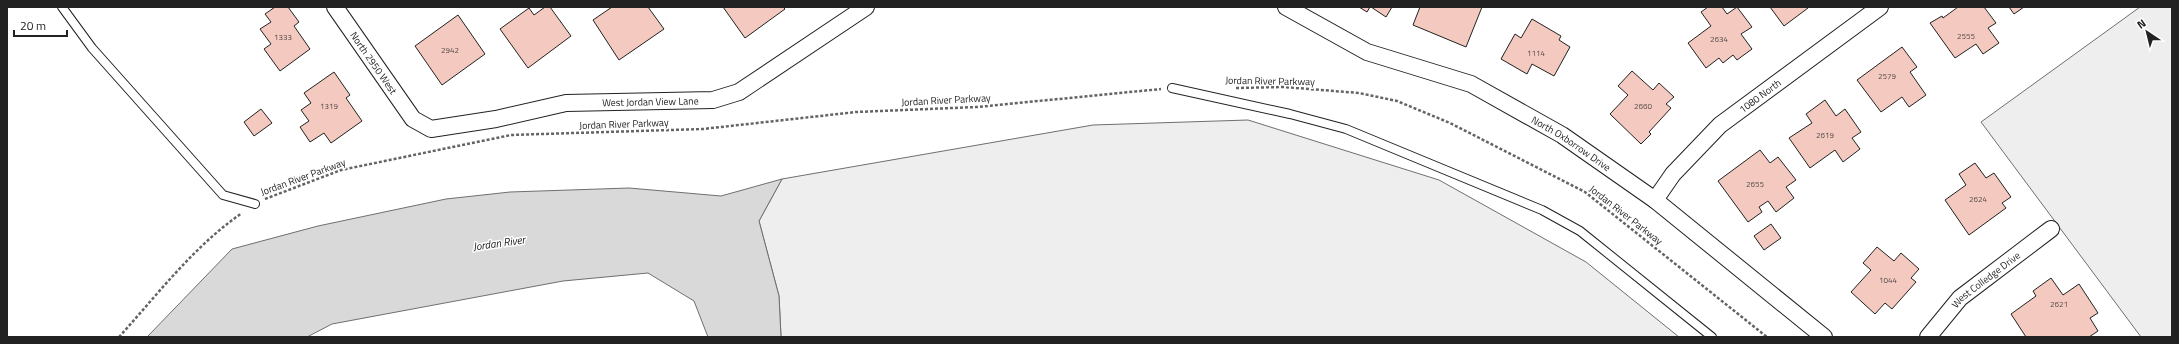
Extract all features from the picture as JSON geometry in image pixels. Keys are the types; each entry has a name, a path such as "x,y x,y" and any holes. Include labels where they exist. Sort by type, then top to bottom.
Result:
{"street":[{"name":"North 2950 West","path":"335,7 413,119"},
{"name":"West Jordan View Lane","path":"413,119 430,128 496,119 566,103 713,100 739,92 848,12 866,7"},
{"name":"North Oxborrow Drive","path":"1286,7 1367,52 1471,84 1562,134 1656,200 1824,337"},
{"name":"1080 North","path":"1656,200 1673,174 1720,125 1880,7"},
{"name":"West Colledge Drive","path":"1928,337 1960,298 2051,229"}],"lane":[{"path":"62,7 92,48 224,194 255,204"},
{"path":"1172,88 1290,114 1346,129 1542,210 1580,231 1712,337"}],"path":[{"name":"Jordan River Parkway","path":"1232,88 1284,87 1359,93 1397,102 1450,123 1585,192 1767,337"},
{"name":"Jordan River Parkway","path":"119,337 192,256 227,223 255,204 341,170 511,135 703,130 856,112 977,107 1172,88"}],"shaded area":[{"path":"2140,7 2172,7 2172,337 2141,337 1981,122"},
{"path":"1248,120 1439,180 1586,262 1679,337 781,337 779,296 759,221 782,179 1093,125"}],"water":[{"name":"Jordan River","path":"782,179 759,221 779,296 781,337 708,337 694,301 648,273 563,281 332,324 307,337 147,337 232,249 318,226 446,199 510,192 629,188 721,196"}],"building":[{"path":"275,7 288,7 299,22 294,26 310,49 280,71 264,49 271,44 260,29 271,22 265,14"},
{"path":"545,7 550,7 571,36 528,68 500,29 529,8 534,15"},
{"path":"612,7 648,7 664,29 619,60 593,20"},
{"path":"723,7 783,7 785,9 745,38"},
{"path":"1359,7 1370,7 1367,12"},
{"path":"1371,7 1392,7 1386,17"},
{"path":"1420,7 1482,7 1466,47 1413,25"},
{"path":"1708,7 1722,7 1727,14 1737,7 1752,27 1741,34 1752,49 1737,60 1733,55 1723,63 1719,58 1706,68 1688,43 1711,26 1701,12"},
{"path":"1770,7 1807,7 1808,8 1784,26"},
{"path":"1958,7 1984,7 1996,23 1988,28 1999,43 1983,54 1976,44 1955,58 1930,23 1942,16 1943,18"},
{"path":"2009,7 2024,7 2014,14"},
{"path":"458,15 485,54 442,85 415,46"},
{"path":"1532,19 1561,36 1559,40 1570,47 1554,76 1532,64 1527,74 1501,59 1515,34 1521,38"},
{"path":"1902,47 1917,67 1910,72 1926,95 1909,107 1902,97 1881,112 1857,80"},
{"path":"1632,71 1653,90 1659,83 1674,97 1666,104 1671,108 1649,132 1651,134 1641,144 1610,114 1628,95 1618,86"},
{"path":"334,72 350,95 346,98 362,121 331,143 324,133 310,142 300,127 309,121 301,110 311,103 304,93"},
{"path":"1825,100 1836,116 1845,109 1861,132 1852,138 1860,149 1843,162 1835,150 1810,168 1789,138 1812,123 1806,114"},
{"path":"261,109 272,123 254,136 244,122"},
{"path":"1760,150 1770,163 1778,157 1796,180 1786,187 1794,198 1776,212 1768,201 1759,207 1762,212 1748,222 1718,181"},
{"path":"1975,163 1986,178 1994,173 2011,197 2002,203 2006,208 1969,235 1945,200 1966,185 1959,174"},
{"path":"1771,224 1781,238 1764,250 1754,236"},
{"path":"1877,247 1894,261 1901,253 1919,269 1911,278 1916,282 1892,309 1885,303 1875,314 1851,292 1871,270 1863,263"},
{"path":"2051,278 2063,295 2079,284 2098,313 2090,318 2098,331 2089,337 2026,337 2011,314 2036,296 2033,291"}]}
